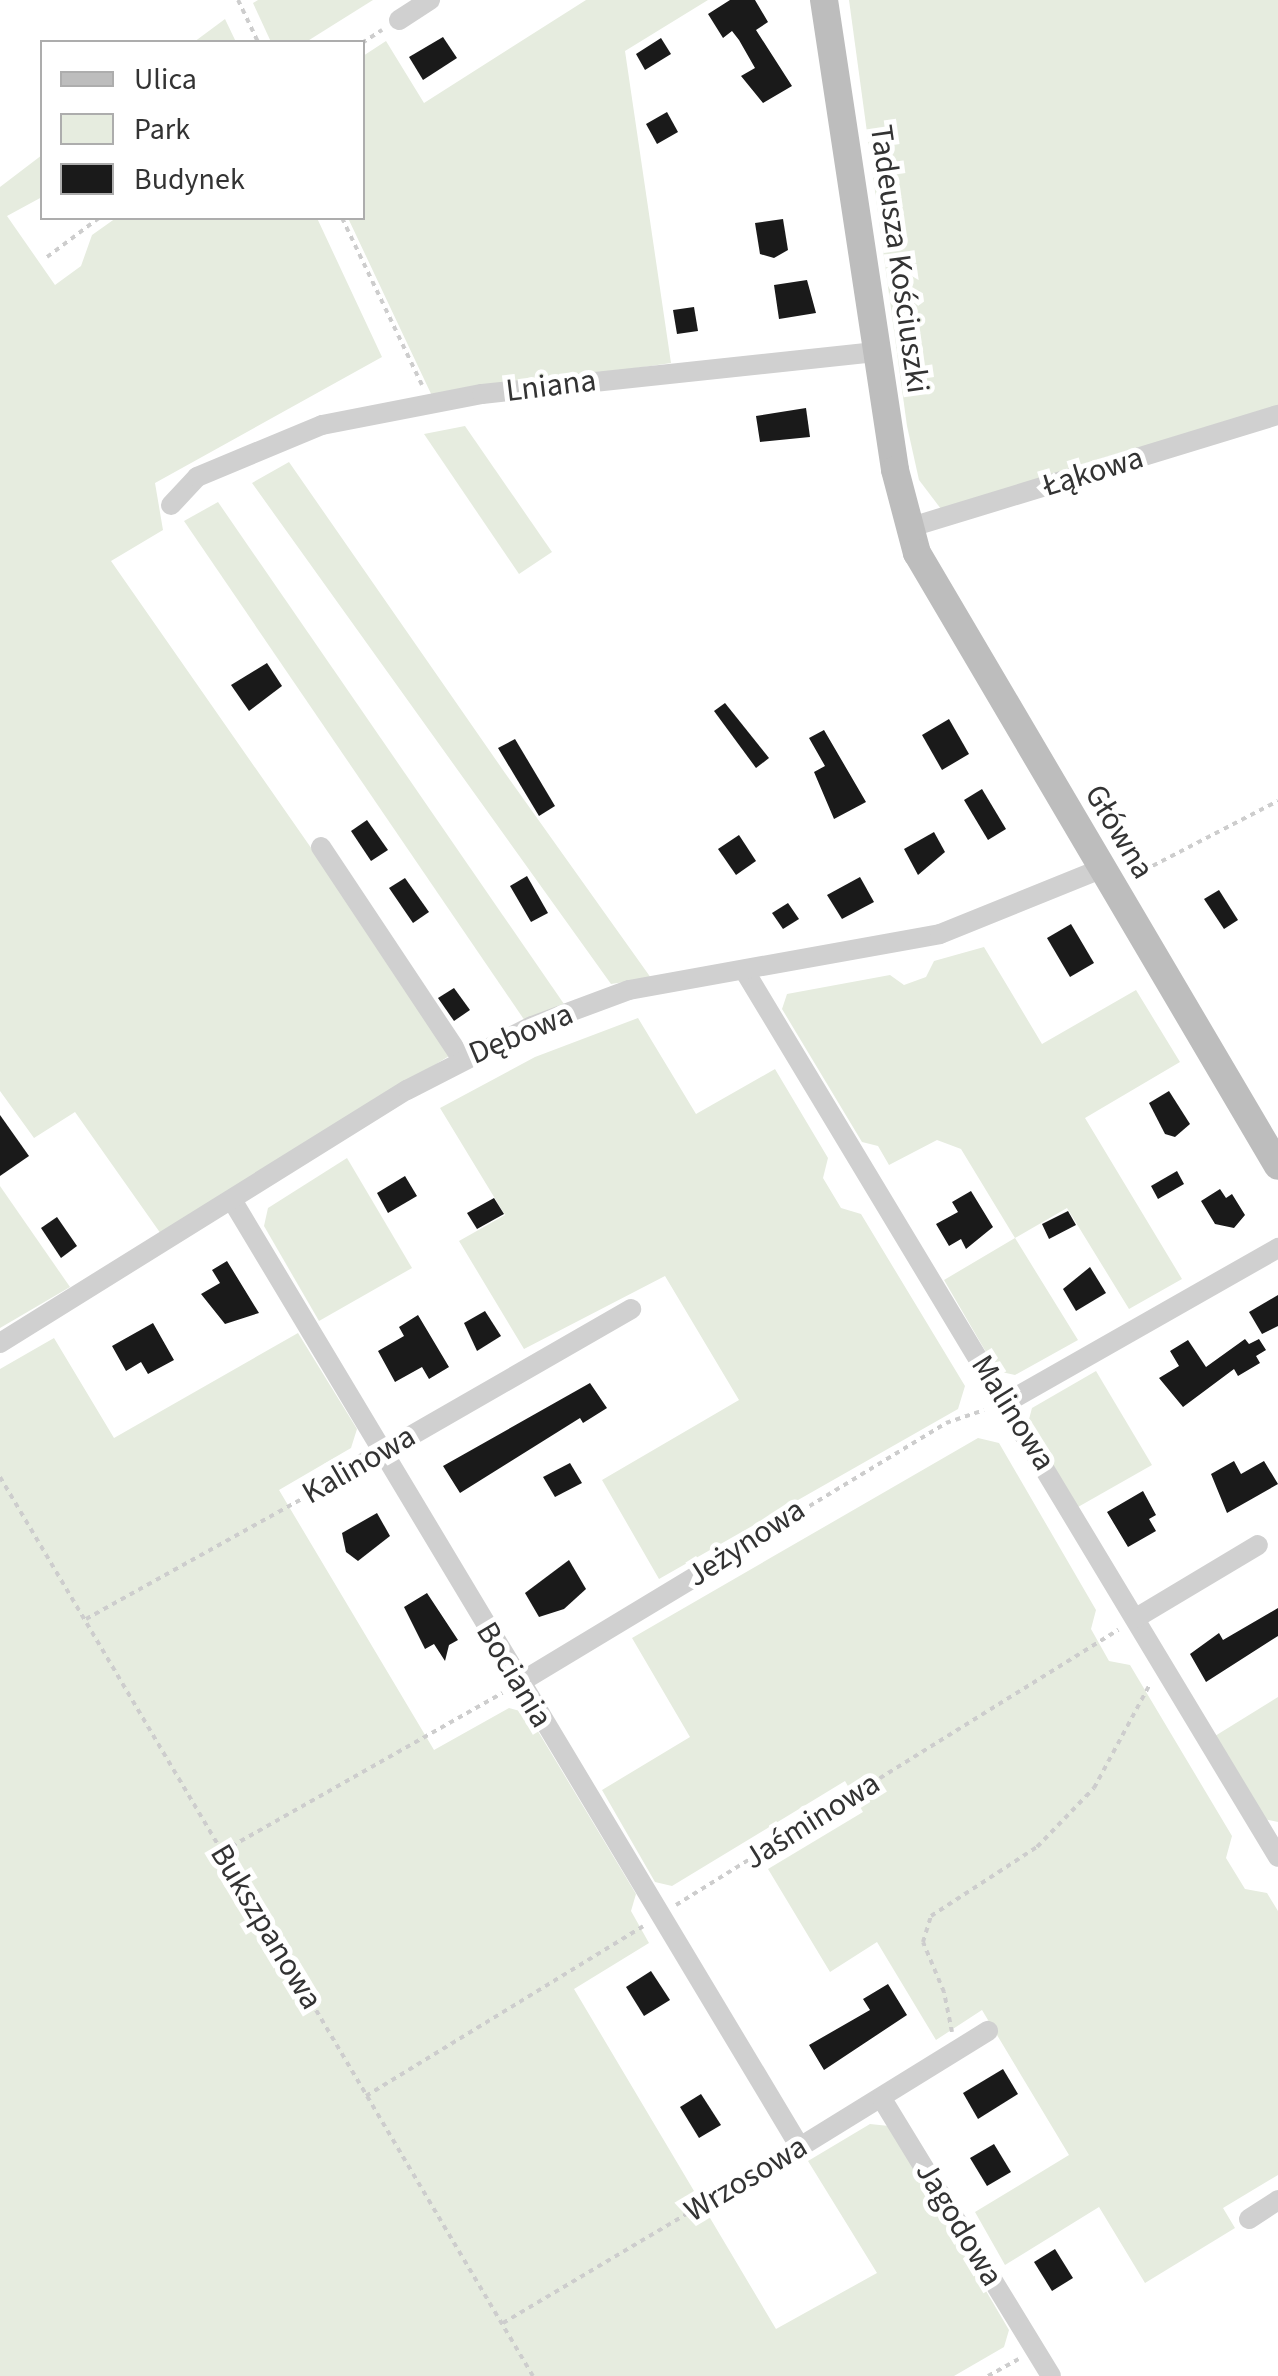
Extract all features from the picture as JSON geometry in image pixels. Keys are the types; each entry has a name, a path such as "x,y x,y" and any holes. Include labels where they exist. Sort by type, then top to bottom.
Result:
{"street":[{"path":"399,20 430,0"},
{"name":"Tadeusza Kościuszki","path":"824,0 908,528"},
{"name":"Lniana","path":"171,505 197,477 246,453 322,425 431,405 878,352"},
{"name":"Łąkowa","path":"908,528 1278,415"},
{"name":"Główna","path":"908,528 958,628 1278,1166"},
{"path":"321,847 462,1058"},
{"name":"Dębowa","path":"0,1343 462,1058 629,990 940,934 1103,873"},
{"name":"Malinowa","path":"744,970 861,1173 1007,1402 1275,1845"},
{"name":"Bociania","path":"232,1200 379,1454 800,2147"},
{"path":"1007,1402 1278,1248"},
{"name":"Kalinowa","path":"320,1488 631,1309"},
{"path":"1136,1618 1258,1545"},
{"name":"Jeżynowa","path":"519,1683 706,1570"},
{"name":"Wrzosowa","path":"800,2147 988,2031"},
{"name":"Jagodowa","path":"882,2099 1051,2376"},
{"path":"1249,2219 1278,2200"}],"path":[{"path":"238,0 257,40"},
{"path":"47,257 97,220"},
{"path":"343,220 431,405"},
{"path":"1103,873 1132,876 1278,801"},
{"name":"Jeżynowa","path":"706,1570 946,1423 1007,1402"},
{"name":"Bukszpanowa","path":"0,1477 534,2376"},
{"name":"Kalinowa","path":"86,1619 320,1488"},
{"name":"Jaśminowa","path":"366,2096 1136,1618"},
{"path":"956,2051 924,1930 946,1902 1037,1847 1094,1788 1148,1698 1154,1650"},
{"path":"221,1852 519,1683"},
{"name":"Wrzosowa","path":"502,2324 800,2147"},
{"path":"988,2376 1036,2349"}],"green space":[{"path":"373,0 309,40 270,40 253,3"},
{"path":"586,0 708,0 625,51 671,363 433,398 349,220 365,220 365,55 386,41 424,103"},
{"path":"849,0 1278,0 1278,411 941,509 919,480 907,426"},
{"path":"225,19 235,40 197,40"},
{"path":"40,157 40,198 7,216 55,285 81,266 92,235 113,220 318,220 382,357 155,483 163,530 111,561 454,1053 161,1234 75,1112 34,1138 0,1091 0,187"},
{"path":"465,426 552,552 519,574 424,434"},
{"path":"289,462 651,978 611,984 252,483"},
{"path":"218,502 564,1004 525,1021 184,521"},
{"path":"984,947 1042,1044 1136,990 1180,1062 1085,1118 1182,1279 1129,1309 1067,1208 1015,1238 961,1149 937,1140 889,1165 878,1146 862,1142 782,1009 787,994 890,975 904,985 926,977 934,961"},
{"path":"638,1018 696,1114 775,1069 828,1158 823,1178 841,1208 861,1214 965,1386 958,1409 659,1579 602,1480 739,1400 665,1276 524,1349 459,1241 505,1215 440,1108 535,1057"},
{"path":"347,1158 412,1268 319,1321 264,1226 268,1208"},
{"path":"0,1186 70,1287 0,1328"},
{"path":"1015,1238 1078,1340 1015,1375 997,1371 944,1280"},
{"path":"298,1333 357,1429 351,1448 279,1490 434,1750 509,1708 527,1713 636,1894 631,1911 649,1943 574,1989 776,2329 877,2273 808,2161 870,2124 889,2126 1009,2330 1004,2347 954,2376 0,2376 0,1369 54,1338 114,1438"},
{"path":"1096,1371 1152,1465 1078,1507 1028,1423 1032,1408"},
{"path":"978,1438 999,1443 1096,1610 1091,1629 1109,1661 1130,1665 1232,1836 1226,1858 1245,1889 1267,1893 1278,1911 1278,2175 1223,2208 1235,2228 1145,2283 1099,2207 1005,2265 975,2212 1069,2155 982,2010 936,2040 877,1942 830,1972 768,1869 863,1812 845,1781 672,1886 655,1882 602,1790 690,1737 632,1638"},
{"path":"1278,1697 1278,1822 1264,1819 1215,1736"}],"building":[{"path":"730,0 755,0 768,22 756,30 792,86 763,103 741,76 755,68 739,40 732,31 723,38 708,14"},
{"path":"443,37 457,58 423,80 409,57"},
{"path":"661,38 671,54 645,70 636,54"},
{"path":"667,112 678,132 657,144 646,124"},
{"path":"783,219 788,250 774,258 760,254 755,223"},
{"path":"807,280 816,313 779,319 774,285"},
{"path":"694,307 698,331 677,334 673,310"},
{"path":"806,408 810,437 760,442 756,416"},
{"path":"267,663 282,686 249,711 231,685"},
{"path":"725,703 769,758 756,768 714,711"},
{"path":"949,719 969,754 942,770 922,735"},
{"path":"824,730 866,802 834,819 814,772 825,766 809,738"},
{"path":"515,739 555,806 539,816 498,748"},
{"path":"982,789 1006,829 988,840 964,800"},
{"path":"367,820 388,850 371,861 351,831"},
{"path":"934,832 945,852 918,875 904,849"},
{"path":"739,835 756,861 736,875 718,849"},
{"path":"527,876 548,913 531,922 510,886"},
{"path":"860,877 874,902 842,919 827,895"},
{"path":"405,878 429,912 413,923 389,888"},
{"path":"1219,890 1238,920 1224,929 1204,899"},
{"path":"788,903 799,919 783,929 772,913"},
{"path":"1071,924 1094,963 1070,977 1047,938"},
{"path":"454,988 470,1010 454,1021 438,998"},
{"path":"1169,1091 1190,1124 1175,1137 1165,1134 1149,1103"},
{"path":"0,1115 29,1156 0,1176"},
{"path":"1177,1171 1184,1184 1158,1199 1151,1186"},
{"path":"405,1176 417,1196 388,1213 377,1193"},
{"path":"1220,1189 1226,1198 1232,1194 1245,1215 1234,1228 1215,1224 1201,1201"},
{"path":"971,1191 993,1227 966,1249 961,1239 949,1246 936,1224 958,1212 952,1202"},
{"path":"494,1198 504,1214 477,1229 467,1213"},
{"path":"1068,1211 1076,1225 1049,1239 1042,1224"},
{"path":"57,1217 77,1246 61,1258 41,1228"},
{"path":"227,1261 259,1313 225,1324 201,1294 220,1283 212,1270"},
{"path":"1090,1267 1106,1293 1076,1311 1063,1289"},
{"path":"1278,1295 1278,1326 1262,1334 1249,1312"},
{"path":"485,1311 501,1336 477,1351 464,1323"},
{"path":"418,1315 449,1367 429,1379 422,1367 395,1382 378,1351 404,1336 399,1327"},
{"path":"153,1323 174,1360 148,1374 141,1362 126,1371 112,1346"},
{"path":"1245,1339 1249,1344 1259,1339 1266,1350 1256,1356 1260,1363 1238,1376 1234,1369 1183,1407 1159,1378 1179,1366 1170,1351 1188,1340 1206,1367"},
{"path":"590,1383 607,1408 583,1423 580,1418 460,1493 443,1466"},
{"path":"1234,1461 1241,1474 1264,1461 1278,1484 1227,1513 1211,1474"},
{"path":"570,1463 582,1483 555,1497 543,1477"},
{"path":"1143,1491 1156,1515 1149,1519 1156,1531 1128,1547 1107,1512"},
{"path":"377,1513 390,1536 358,1561 346,1552 342,1533"},
{"path":"569,1560 586,1589 564,1609 539,1617 525,1593"},
{"path":"427,1593 458,1640 449,1645 445,1661 434,1644 425,1649 404,1607"},
{"path":"1278,1608 1278,1636 1206,1682 1190,1654 1219,1633 1223,1640"},
{"path":"651,1971 670,2000 644,2016 626,1987"},
{"path":"888,1984 907,2015 824,2070 809,2045 870,2010 863,1999"},
{"path":"1003,2069 1018,2094 978,2119 963,2093"},
{"path":"701,2094 721,2125 699,2138 680,2107"},
{"path":"994,2144 1011,2172 987,2186 970,2158"},
{"path":"1055,2249 1073,2278 1052,2291 1034,2262"}]}
